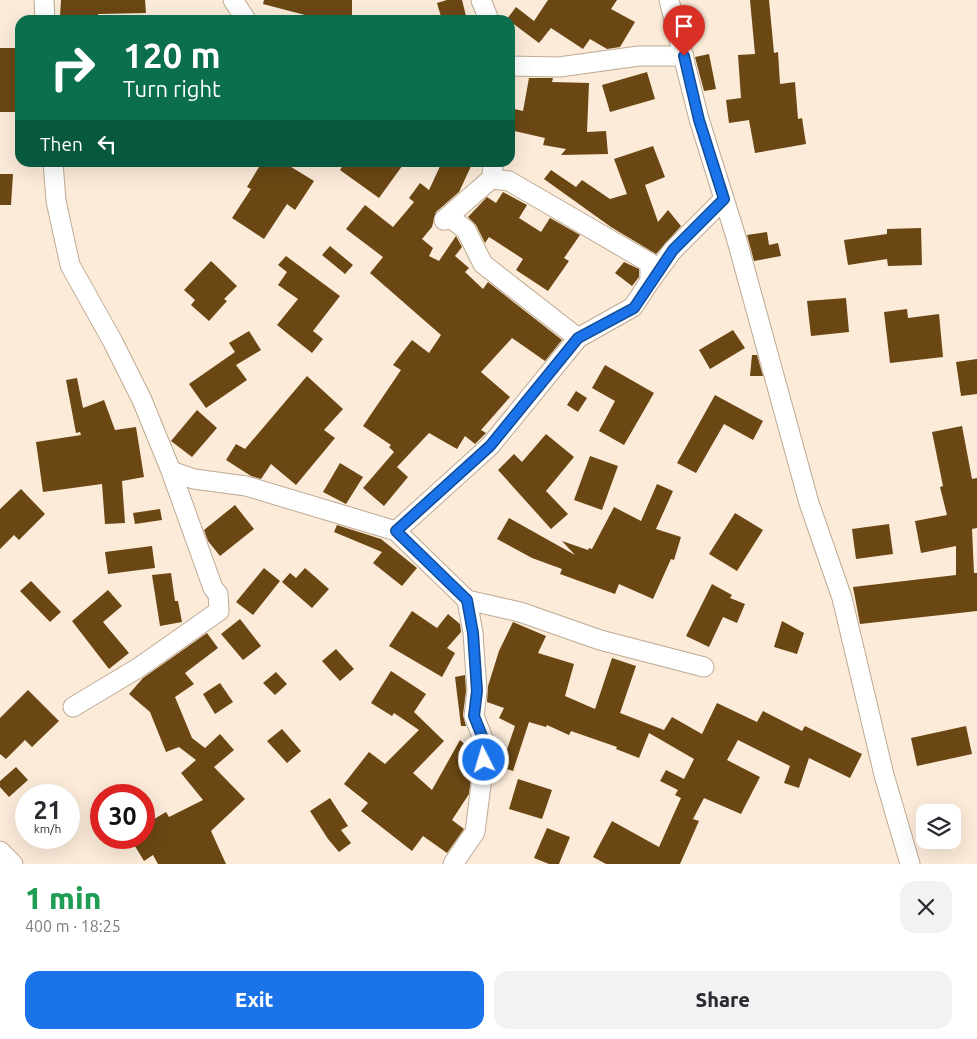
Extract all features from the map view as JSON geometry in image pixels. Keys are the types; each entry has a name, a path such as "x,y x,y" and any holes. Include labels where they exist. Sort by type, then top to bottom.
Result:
{"street":[{"path":"44,0 45,15"},
{"path":"233,0 243,15"},
{"path":"481,0 487,15"},
{"path":"669,0 699,120 724,199 809,503 842,598 884,774 910,864"},
{"path":"515,66 559,67 639,56 684,56"},
{"path":"53,167 56,201 70,265 121,358 171,471 213,588 218,594 219,611 138,668 73,707"},
{"path":"578,338 483,264 466,230 452,219 444,220 492,171 650,263 650,281"},
{"path":"396,531 490,446 578,338 634,308 650,281 673,250 724,199"},
{"path":"171,471 194,478 246,486 396,531 467,600 520,612 600,640 704,667"},
{"path":"453,864 475,832 486,746 474,716 477,691 473,633 467,600"},
{"path":"0,851 13,864"}],"building":[{"path":"61,0 145,0 146,13 60,15"},
{"path":"264,0 352,0 352,15 305,15 263,4"},
{"path":"447,0 462,0 466,15 441,15 437,3"},
{"path":"548,0 617,0 611,9 635,22 620,47 607,49 590,39 583,49 551,28 539,43 515,25 515,15 510,15 516,7 534,21"},
{"path":"750,0 769,0 774,53 778,52 780,84 795,82 798,119 802,118 806,144 755,153 749,120 729,123 726,100 741,98 738,55 755,54"},
{"path":"0,48 15,48 15,112 0,112"},
{"path":"709,54 716,89 704,91 695,57"},
{"path":"647,72 655,99 610,112 602,85"},
{"path":"529,78 553,78 552,82 589,83 587,132 606,131 608,154 561,155 566,149 543,145 545,138 515,131 515,109 523,111"},
{"path":"653,146 665,177 645,185 658,222 668,210 681,226 656,254 611,227 544,179 551,170 576,187 582,180 610,199 627,194 614,159"},
{"path":"259,167 291,167 314,181 295,210 287,204 264,239 232,218 251,189 247,187"},
{"path":"342,167 401,167 379,198 340,170"},
{"path":"440,167 471,167 459,192 436,212 432,227 422,239 433,248 429,256 439,261 456,236 462,247 455,256 469,268 465,272 483,289 488,282 562,340 545,361 512,338 481,372 510,397 481,430 486,433 475,444 465,436 457,449 429,433 397,467 408,477 384,506 363,488 394,452 389,447 391,445 363,426 401,370 393,365 412,340 429,353 441,335 370,273 383,257 346,229 365,205 393,227 414,202 409,198 420,183 429,190"},
{"path":"0,174 13,174 11,205 0,205"},
{"path":"503,192 527,205 519,218 541,232 550,218 580,235 564,258 569,261 548,291 516,270 523,259 489,237 485,243 476,225 468,217 487,197 496,203"},
{"path":"921,228 922,265 888,266 887,259 848,265 844,240 887,234 887,229"},
{"path":"767,232 769,245 778,243 781,256 754,261 747,235"},
{"path":"330,246 353,265 345,274 322,255"},
{"path":"286,256 340,296 313,331 323,339 312,353 277,325 298,299 278,285 287,272 278,265"},
{"path":"211,261 237,286 224,299 227,301 209,321 191,305 195,300 184,290"},
{"path":"624,262 639,269 639,277 632,286 615,273"},
{"path":"846,298 849,332 811,336 807,301"},
{"path":"907,309 908,318 939,314 943,357 890,363 884,312"},
{"path":"733,330 745,348 710,369 699,350"},
{"path":"249,331 261,350 236,365 247,380 206,408 189,384 235,352 229,343"},
{"path":"752,355 757,355 763,376 750,376"},
{"path":"977,359 977,394 961,396 956,362"},
{"path":"605,365 654,393 624,445 599,431 615,401 592,388"},
{"path":"307,376 343,409 324,430 335,438 296,485 271,464 261,479 251,476 226,460 236,444 245,449"},
{"path":"77,378 83,408 104,400 115,430 136,427 144,477 122,481 125,523 105,524 102,484 43,492 36,442 81,435 80,432 76,433 66,380"},
{"path":"576,391 587,398 578,412 567,405"},
{"path":"715,395 763,421 753,440 724,424 696,473 677,463"},
{"path":"197,410 217,428 192,457 171,441"},
{"path":"962,426 972,479 977,478 977,528 972,529 974,573 977,573 977,611 860,624 853,587 956,575 956,546 921,553 915,521 947,515 940,487 943,486 932,432"},
{"path":"546,434 574,457 546,491 568,514 551,529 498,470 514,454 522,462"},
{"path":"590,456 618,466 602,510 574,500"},
{"path":"340,463 363,477 346,504 323,492"},
{"path":"657,484 673,491 656,529 681,537 674,560 671,559 653,599 619,584 615,594 560,574 562,569 532,558 497,539 509,518 575,555 562,541 588,550 589,548 592,549 614,507 641,521"},
{"path":"21,489 45,514 19,540 14,535 0,549 0,509"},
{"path":"235,505 254,529 220,556 208,541 204,530"},
{"path":"160,509 162,520 135,524 133,513"},
{"path":"735,513 763,530 737,571 709,554"},
{"path":"889,524 893,554 856,559 852,529"},
{"path":"337,525 381,539 417,568 402,586 373,563 382,552 334,532"},
{"path":"152,546 155,568 108,574 105,552"},
{"path":"264,568 280,581 253,615 236,602"},
{"path":"305,568 329,589 312,608 282,582 290,573 296,578"},
{"path":"171,573 175,601 178,601 182,622 160,626 152,575"},
{"path":"31,581 61,612 50,622 20,591"},
{"path":"712,584 732,595 730,598 745,604 737,623 723,617 709,647 686,636"},
{"path":"108,590 122,606 103,622 129,653 109,669 72,621"},
{"path":"412,611 437,628 448,614 460,624 461,632 447,648 455,653 442,677 389,646"},
{"path":"240,619 261,646 243,660 221,634"},
{"path":"782,621 804,633 797,654 774,647"},
{"path":"513,622 546,636 538,653 574,664 565,696 595,709 612,658 636,666 620,713 664,730 672,717 702,734 717,703 757,722 763,711 802,731 805,726 862,754 850,778 809,758 799,788 784,783 790,766 738,740 727,760 760,777 741,814 704,798 693,819 699,821 680,864 606,864 593,857 612,821 659,847 681,798 675,795 678,790 660,781 666,770 684,779 694,759 649,733 639,758 616,749 617,747 571,731 569,735 547,725 546,727 529,722 513,771 501,767 515,726 499,718 504,708 487,702 488,686 499,651"},
{"path":"207,633 218,648 185,673 194,684 175,697 192,738 205,748 220,734 234,750 214,767 245,799 211,831 226,864 158,864 153,855 144,861 137,849 155,849 155,818 166,812 169,817 203,800 181,773 196,760 179,747 166,752 150,712 129,694 143,678"},
{"path":"336,649 354,669 340,681 322,661"},
{"path":"391,671 426,694 414,712 444,741 413,773 432,790 460,740 474,753 469,794 452,820 464,829 447,853 423,836 412,851 361,811 368,803 344,784 369,752 385,764 419,730 394,713 392,716 371,703"},
{"path":"276,672 287,684 275,695 263,683"},
{"path":"465,675 466,691 463,715 466,726 461,726 455,677"},
{"path":"220,683 233,702 215,714 203,694"},
{"path":"28,690 59,721 32,747 25,740 6,759 0,754 0,718"},
{"path":"966,726 972,754 917,766 911,738"},
{"path":"282,729 301,751 287,763 267,741"},
{"path":"16,767 28,780 24,784 15,784 15,792 9,797 0,787 0,781"},
{"path":"518,779 552,790 542,819 509,809"},
{"path":"330,798 348,826 341,830 351,843 339,852 310,811"},
{"path":"547,828 570,837 559,864 549,864 534,858"}],"route":[{"path":"484,760 486,746 474,716 477,691 473,633 467,600 396,531 490,446 578,338 634,308 650,281 673,250 724,199 699,120 684,56"}]}
